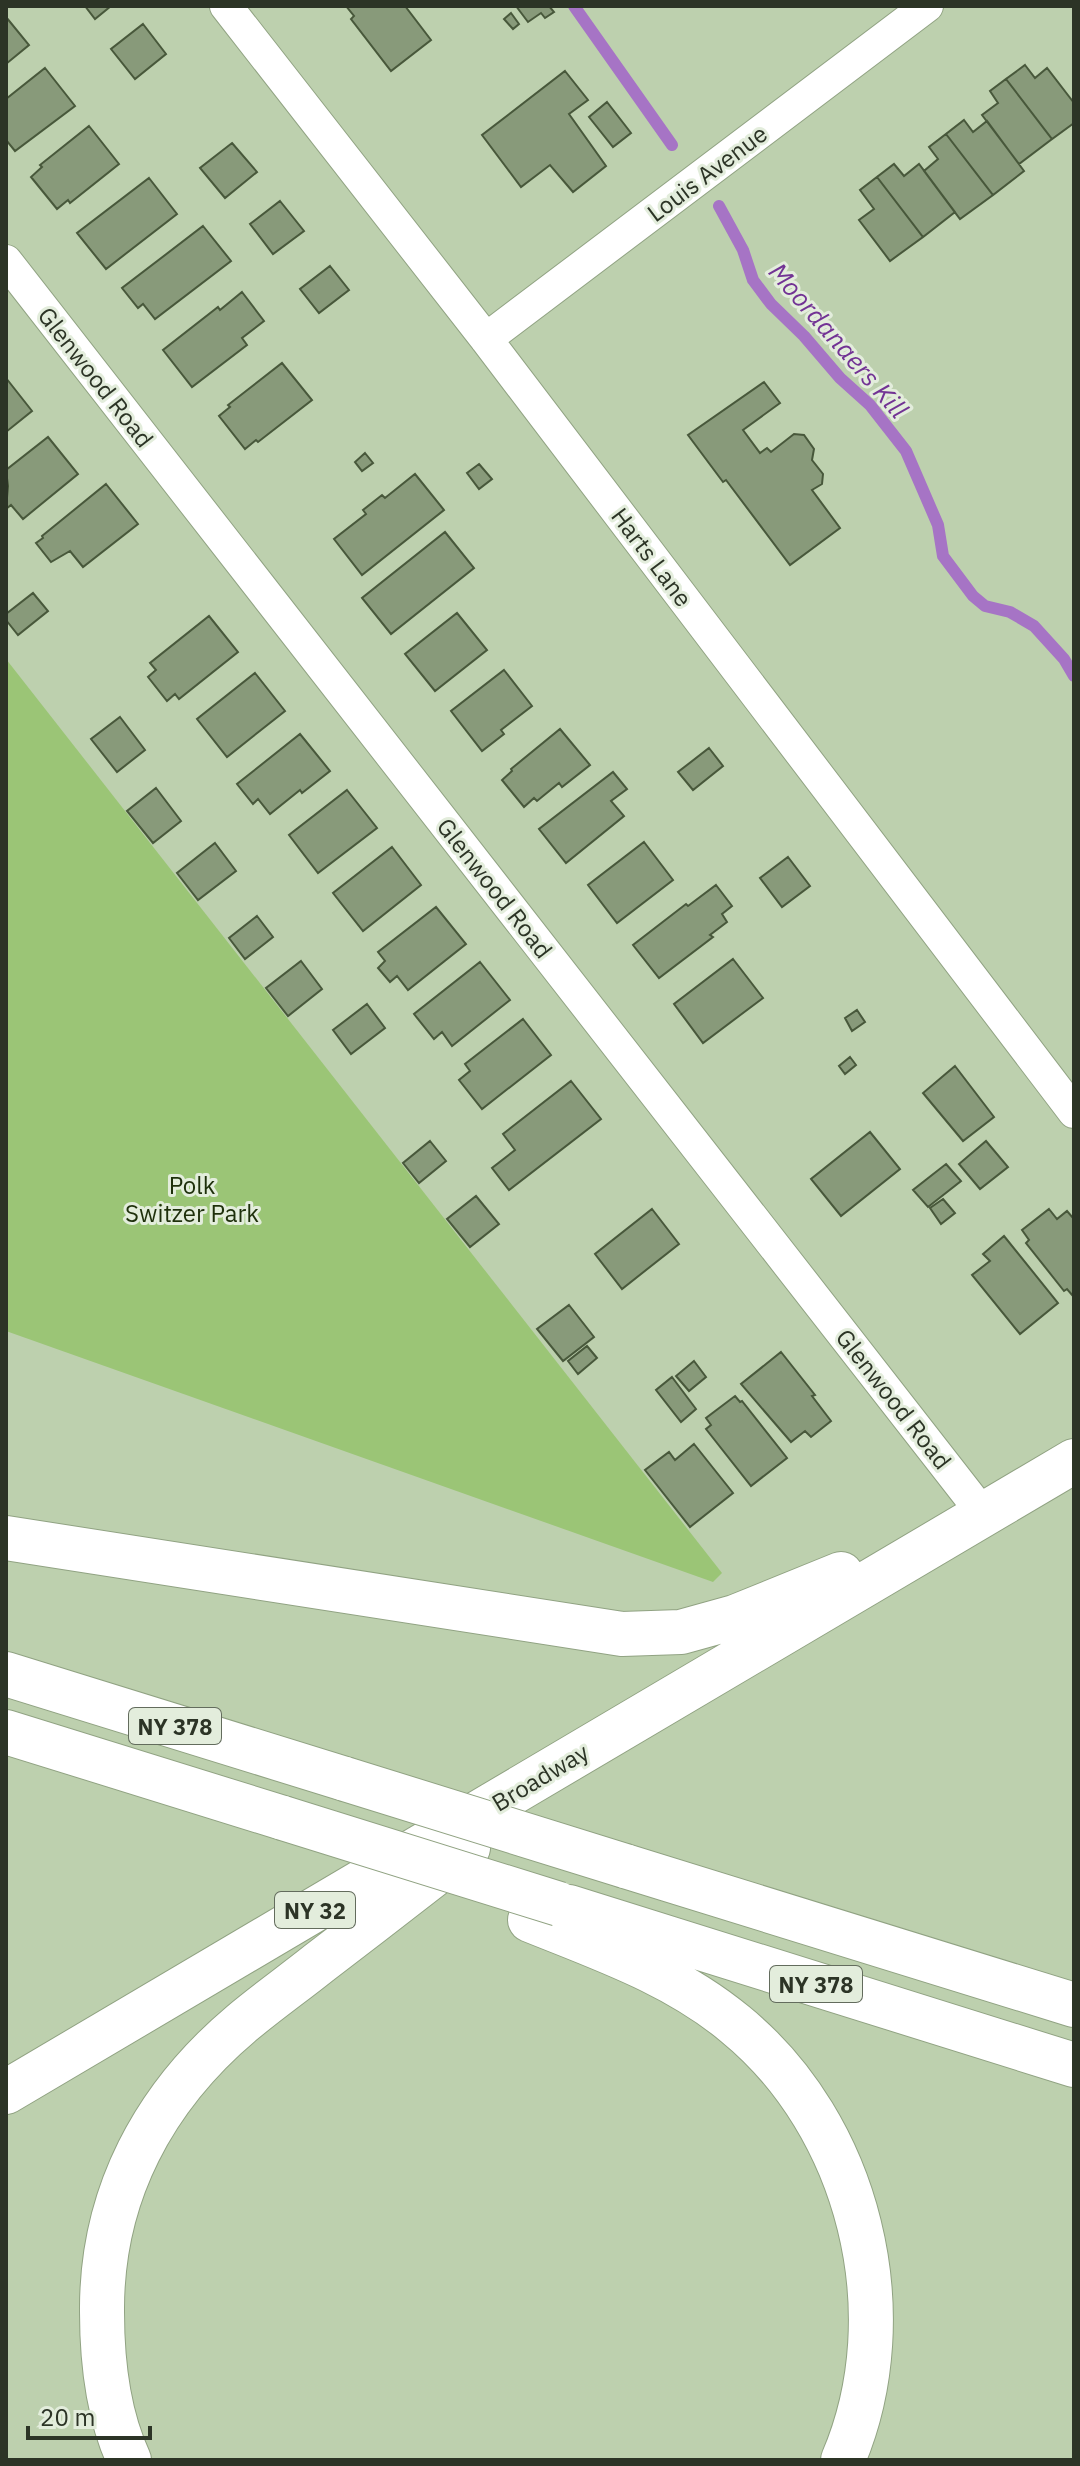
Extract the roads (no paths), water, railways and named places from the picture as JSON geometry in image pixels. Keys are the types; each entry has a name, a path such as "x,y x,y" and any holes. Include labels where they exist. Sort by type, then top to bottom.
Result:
{"main road":[{"name":"Broadway","path":"6,2092 1074,1461"},
{"path":"6,1538 622,1634 651,1634 681,1632 735,1617 984,1515"},
{"name":"NY 378","path":"6,1674 1074,2005"},
{"path":"129,2460 109,2396 102,2343 102,2289 109,2236 122,2188 142,2142 169,2099 203,2060 242,2023 624,1728"},
{"name":"NY 378","path":"6,1732 283,1818 545,1912 1074,2065"},
{"path":"545,1912 688,1990 736,2024 778,2064 811,2108 838,2161 858,2216 868,2273 871,2327 865,2387 843,2460"}],"street":[{"name":"Harts Lane","path":"226,6 486,339 1074,1112"},
{"name":"Louis Avenue","path":"486,339 927,6"},
{"name":"Glenwood Road","path":"6,261 984,1515"}],"waterway":[{"name":"Moordanaers Kill","path":"574,6 672,145"},
{"name":"Moordanaers Kill","path":"719,206 743,250 753,280 771,304 840,378 870,405 906,451 938,525 943,556 973,596 985,606 1010,612 1034,626 1064,659 1074,676"}],"park label":[{"name":"Polk Switzer Park","path":"192,1199"}]}
